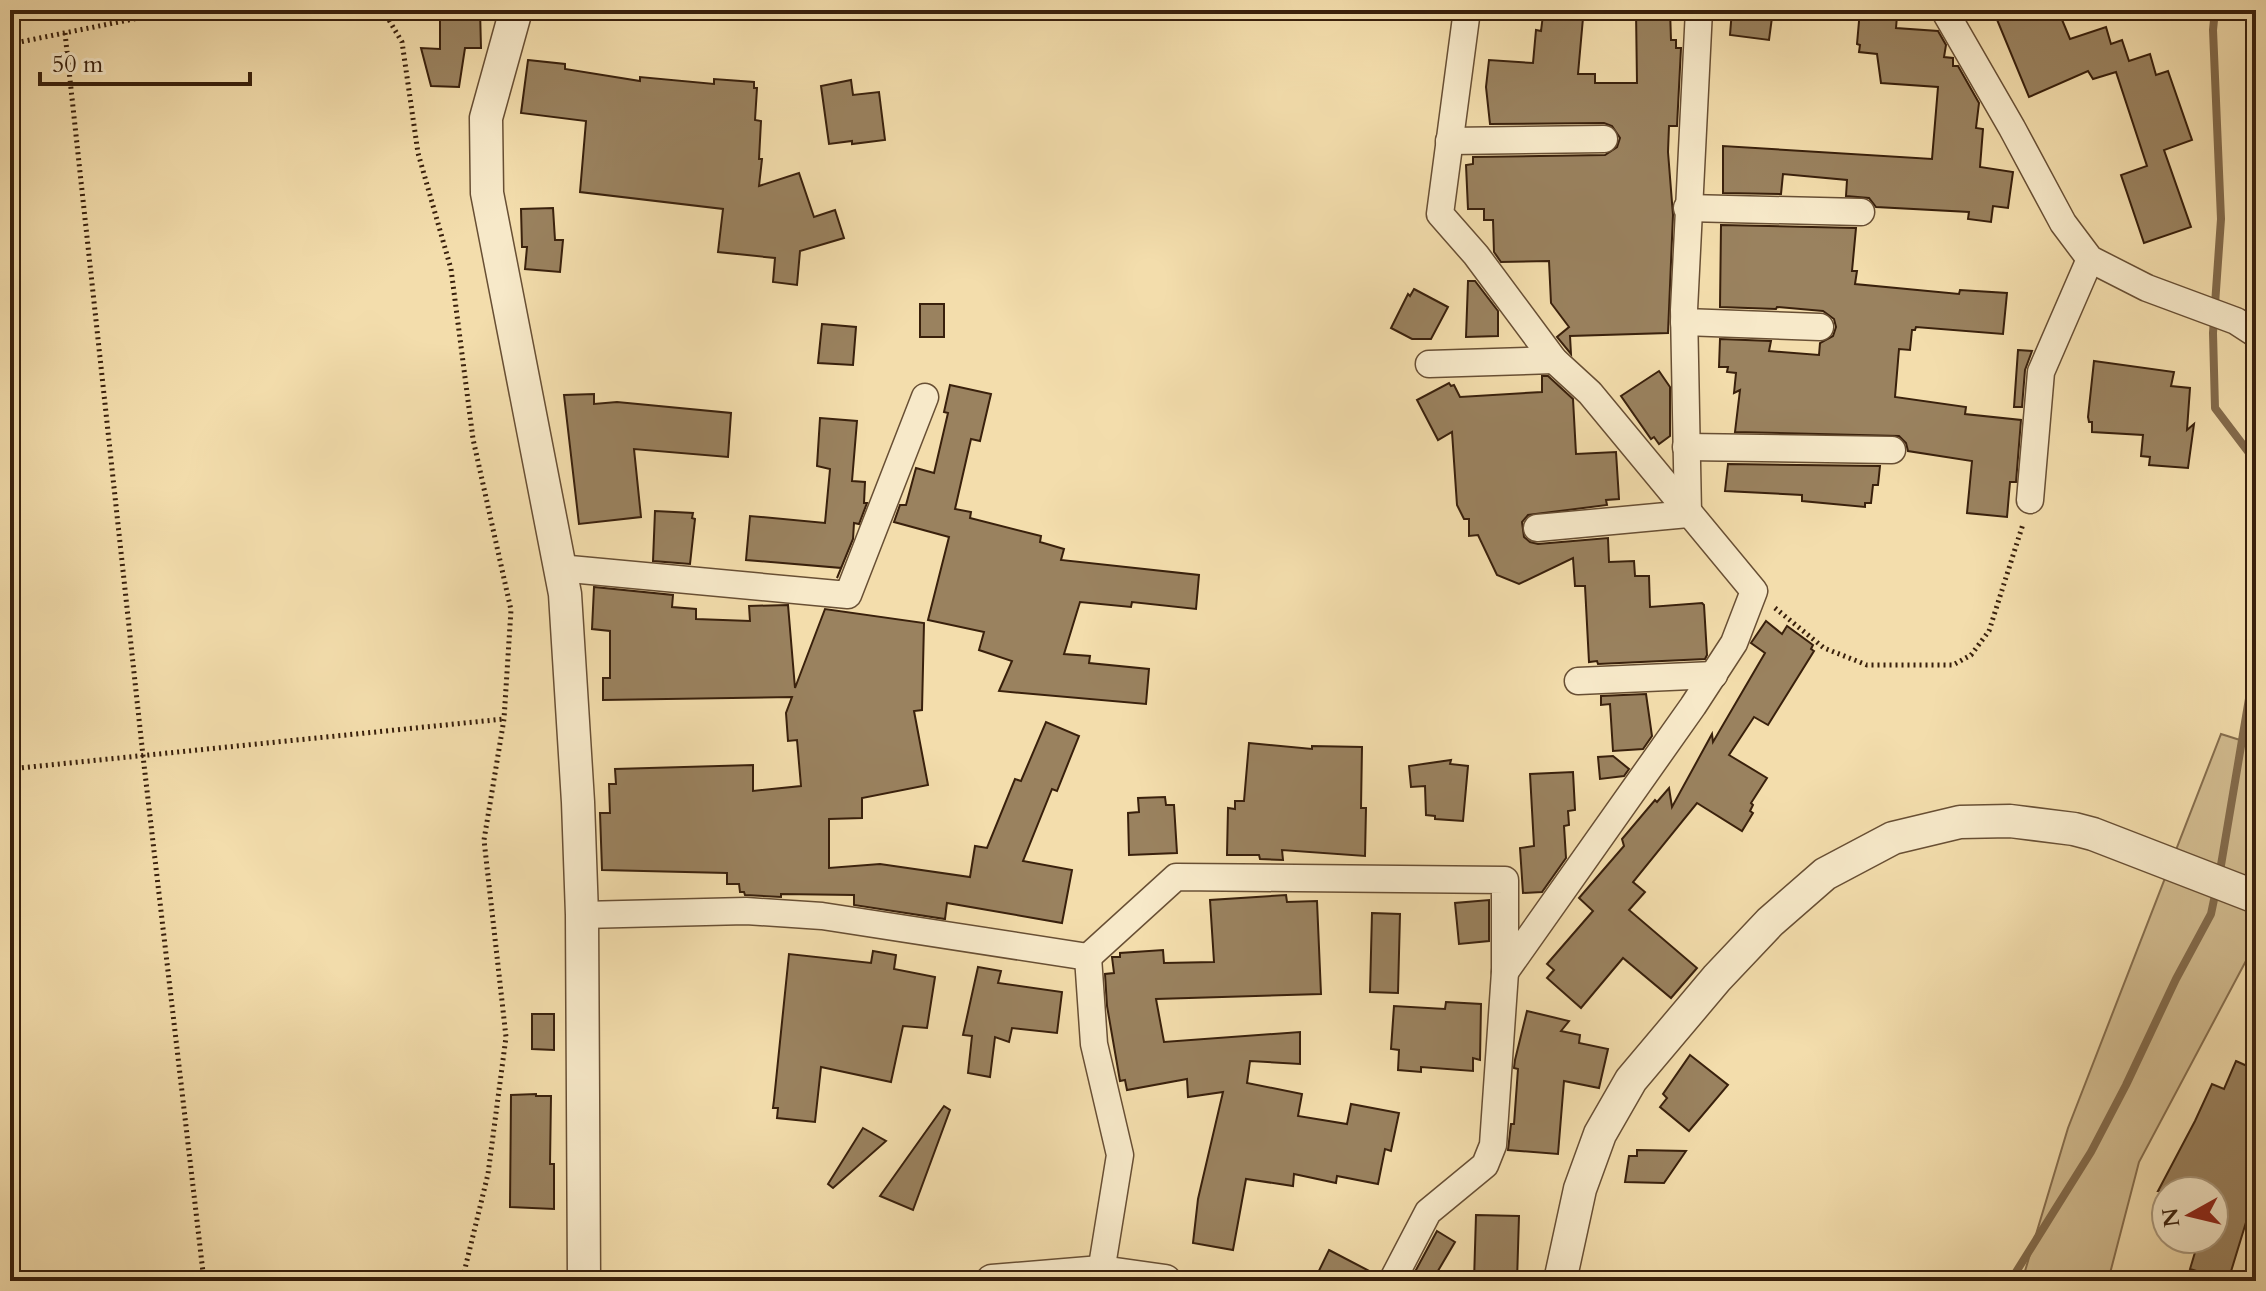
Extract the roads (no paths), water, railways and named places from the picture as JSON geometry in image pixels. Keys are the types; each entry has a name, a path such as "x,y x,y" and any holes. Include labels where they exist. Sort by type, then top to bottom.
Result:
{"street":[{"path":"516,10 486,118 487,193 565,594 582,915 584,1281"},
{"path":"1467,10 1440,214 1476,255 1554,360 1590,393 1754,591 1734,643 1714,675 1505,972"},
{"path":"1688,514 1684,322 1687,208 1699,10"},
{"path":"1944,10 2063,223 2090,259 2147,288 2246,327"},
{"path":"1449,141 1604,139"},
{"path":"1687,208 1861,212"},
{"path":"2030,500 2041,372 2090,259"},
{"path":"1684,322 1820,327"},
{"path":"1429,364 1554,360"},
{"path":"559,568 848,595 925,397"},
{"path":"1686,447 1892,450"},
{"path":"1537,528 1688,514"},
{"path":"1578,681 1714,675"},
{"path":"1560,1281 1580,1189 1600,1134 1631,1080 1671,1030 1749,944 1825,874 1893,838 1960,822 2010,821 2093,834 2256,897"},
{"path":"1088,957 1176,877 1505,880 1505,972 1493,1145 1485,1165 1428,1212 1392,1281"},
{"path":"582,915 746,911 822,916 1088,957"},
{"path":"1088,957 1094,1044 1120,1155 1101,1272"},
{"path":"992,1281 1101,1272 1165,1281"}],"waterway":[{"path":"2215,10 2213,30 2221,219 2213,333 2215,408 2256,462"},
{"path":"2219,877 2256,657"},
{"path":"2013,1281 2091,1152 2126,1085 2176,979 2211,914 2216,890"}]}
